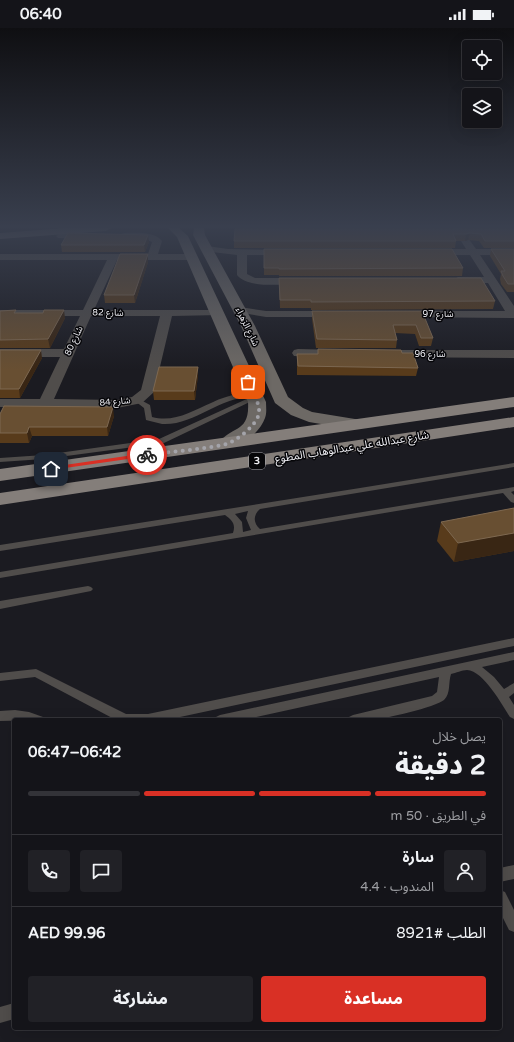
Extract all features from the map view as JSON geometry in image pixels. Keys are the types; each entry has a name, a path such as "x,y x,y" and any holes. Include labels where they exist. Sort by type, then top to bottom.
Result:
{"main road":[{"name":"شارع عبدالله علي عبدالوهاب المطوع","path":"0,475 514,402"},
{"name":"شارع عبدالله علي عبدالوهاب المطوع","path":"0,499 514,422"}],"street":[{"name":"شارع 80","path":"45,404 104,275"},
{"path":"199,275 255,396 259,412 252,427 228,443"},
{"name":"شارع الزهراء","path":"221,275 244,319 281,399 299,414 326,421 355,424"},
{"path":"242,275 247,279 255,281 310,281"},
{"path":"488,275 514,315"},
{"path":"444,280 491,280"},
{"path":"204,286 214,287 226,284"},
{"path":"501,295 514,295"},
{"name":"شارع 82","path":"0,313 216,313"},
{"name":"شارع 84","path":"0,403 117,404 137,400 147,392 167,313"},
{"path":"223,328 235,330 243,329 244,319 266,314 346,314"},
{"name":"شارع 97","path":"386,314 514,315"},
{"path":"0,353 68,353"},
{"path":"298,353 354,354"},
{"name":"شارع 96","path":"378,354 514,354"},
{"path":"255,396 271,396 278,392"}],"lane":[{"path":"137,400 147,407 149,418 154,420 166,420 192,415 229,397 247,394 255,396"},
{"path":"0,460 44,457 149,444 161,441 255,396"},
{"path":"0,548 514,465"},
{"path":"0,576 510,490 514,500"},
{"path":"258,507 252,512 250,518 253,527 259,532"},
{"path":"226,512 234,517 238,522 239,529 236,536"},
{"path":"0,605 88,589"},
{"path":"153,718 514,642"},
{"path":"229,718 514,656"},
{"path":"468,666 480,670 488,676 514,714"},
{"path":"362,718 430,702 440,698 443,694 444,680 447,671"},
{"path":"0,678 36,673 123,718"},
{"path":"502,697 514,687"},
{"path":"0,716 20,714 33,718"},
{"path":"502,875 514,872"},
{"path":"502,901 514,925"},
{"path":"0,1015 12,1012"}],"building":[{"path":"112,275 141,275 134,295 104,295"},
{"path":"514,275 514,284 508,284 503,276"},
{"path":"279,278 481,278 495,301 311,302 311,300 280,300"},
{"path":"16,310 14,313 43,313 44,310 64,310 48,339 0,340 0,311"},
{"path":"312,311 422,311 433,338 421,338 416,325 393,325 397,340 317,339"},
{"path":"318,349 401,350 402,353 413,353 418,368 298,366 297,354 318,354"},
{"path":"0,350 41,350 19,389 0,389"},
{"path":"159,367 198,367 194,391 153,391"},
{"path":"4,406 113,407 107,427 29,427 27,433 0,433 0,414"},
{"path":"514,508 514,533 458,543 441,522"}],"way so far":[{"path":"147,455 228,443 252,427 259,412 257,402 248,382"}],"route":[{"path":"51,469 147,455"}]}
